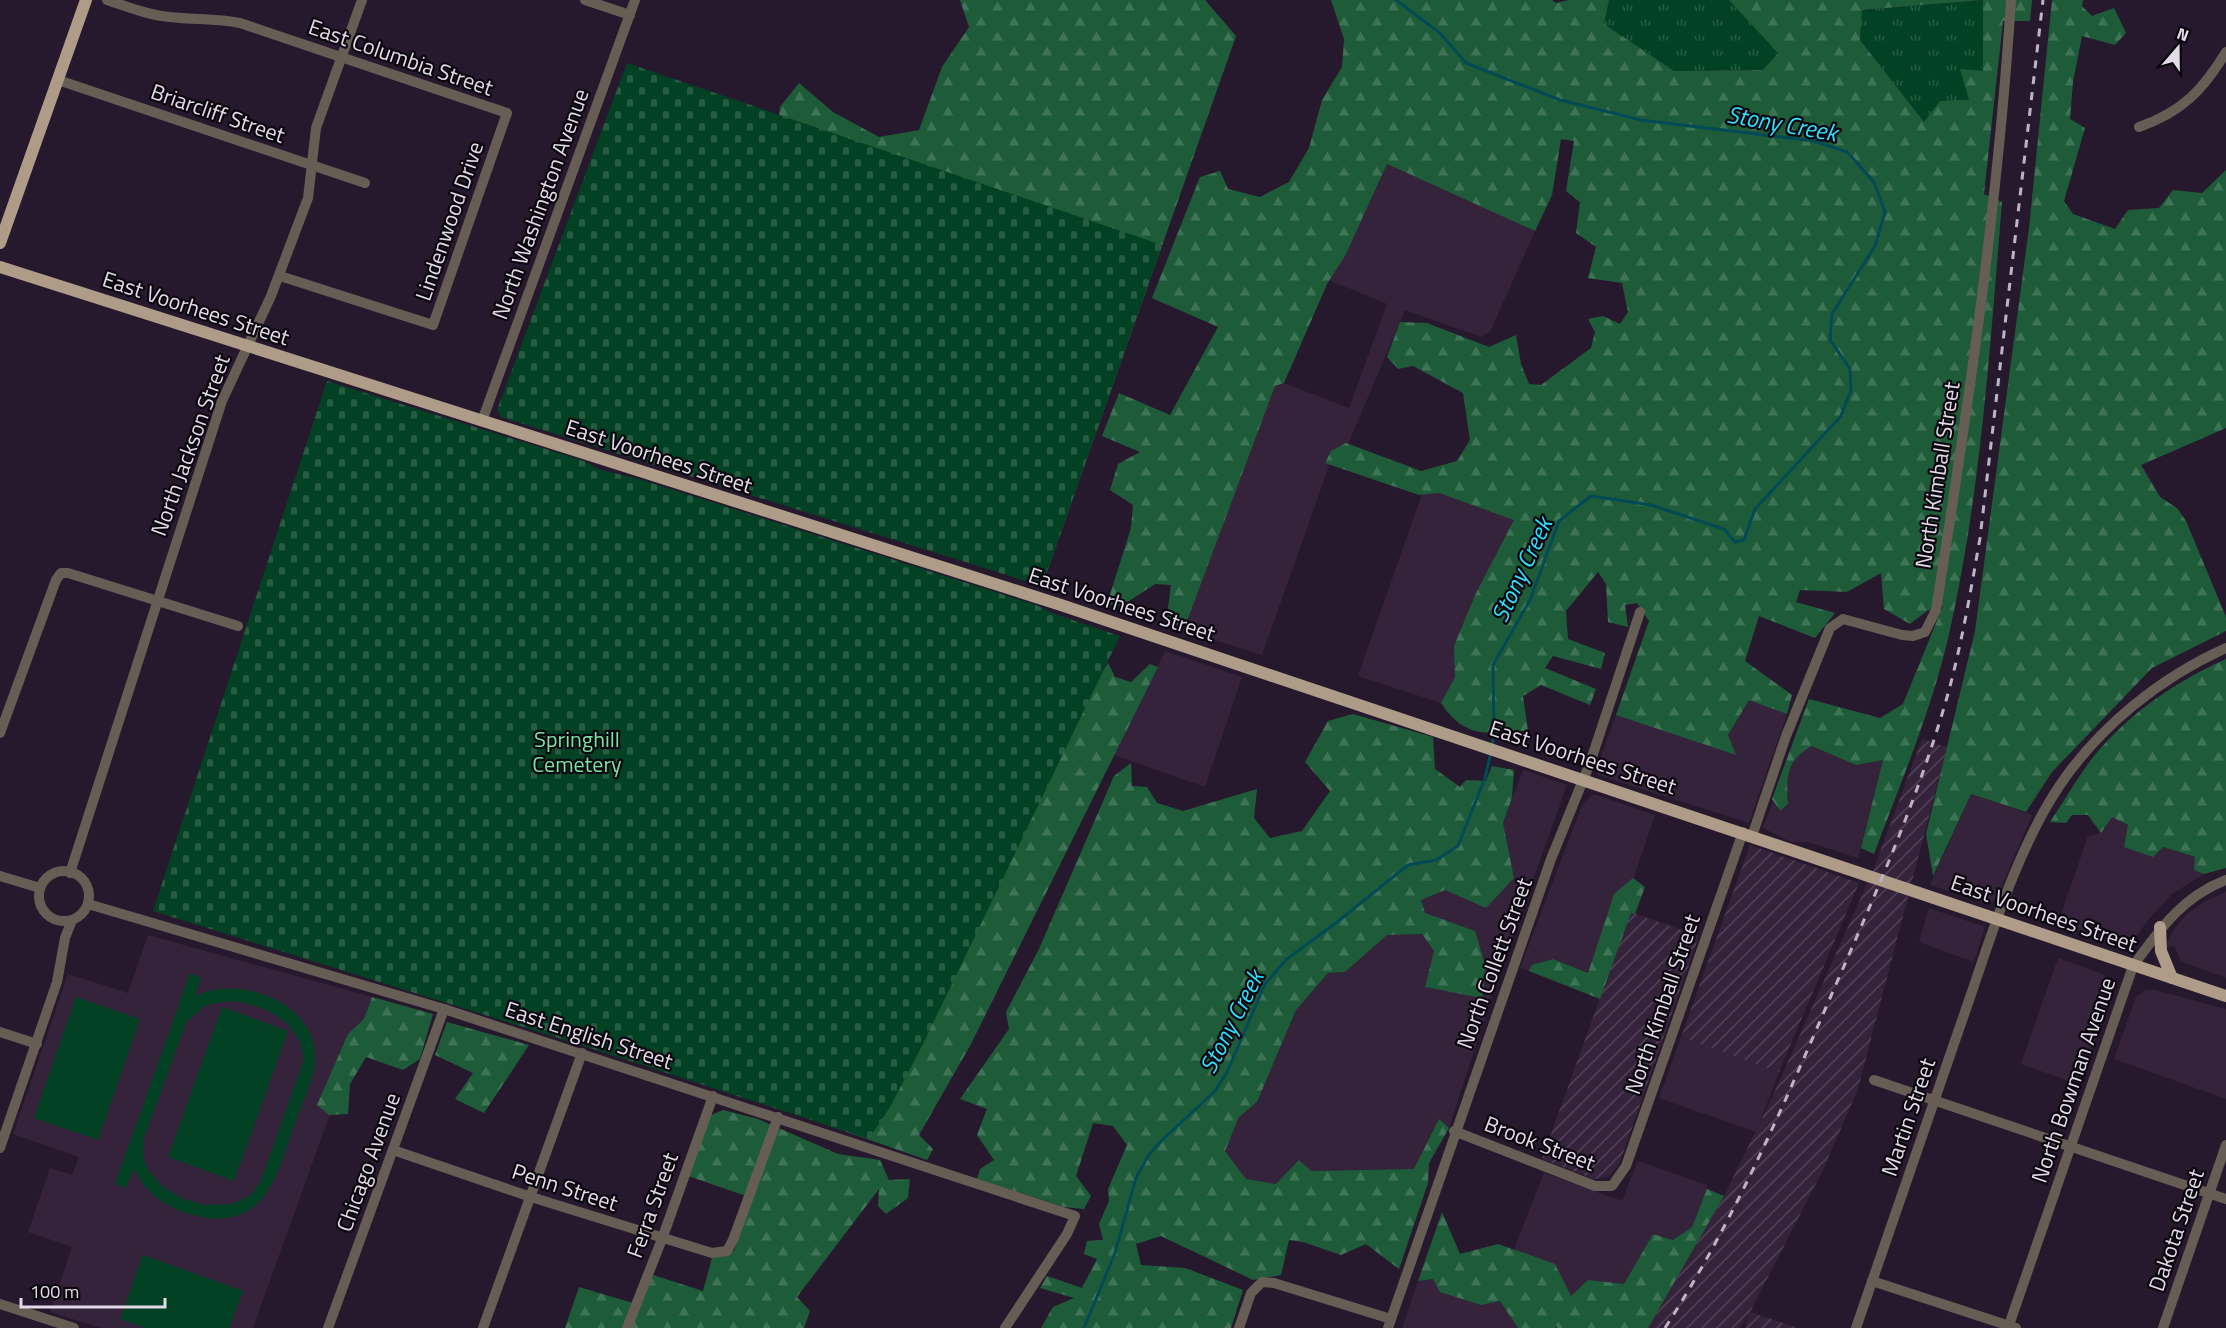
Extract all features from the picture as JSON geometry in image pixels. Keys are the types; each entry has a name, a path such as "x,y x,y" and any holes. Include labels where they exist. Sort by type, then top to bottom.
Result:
{"main road":[{"path":"0,243 86,0"},
{"name":"East Voorhees Street","path":"0,267 1061,605 2226,996"},
{"path":"2160,927 2161,951 2172,978"}],"street":[{"name":"East Columbia Street","path":"107,0 145,14 172,18 217,18 240,23 507,113"},
{"name":"North Jackson Street","path":"70,873 222,401 280,276 308,198 316,128 362,0"},
{"path":"585,0 630,15"},
{"name":"North Washington Avenue","path":"482,421 635,0"},
{"name":"North Kimball Street","path":"1612,1186 1626,1166 1747,834 1830,628 1843,619 1913,636 1925,632 1936,610 1971,386 2004,111 2011,0"},
{"path":"2139,127 2158,120 2181,107 2208,82 2226,52"},
{"name":"Briarcliff Street","path":"58,80 365,183"},
{"name":"Lindenwood Drive","path":"280,276 433,325 507,113"},
{"path":"0,733 56,580 61,573 68,573 157,600 238,627"},
{"name":"North Collett Street","path":"1389,1323 1551,859 1583,779 1640,612"},
{"name":"Martin Street","path":"1856,1328 1998,919 2039,819 2061,784 2110,725 2169,679 2226,648"},
{"path":"70,873 86,884 88,904 84,912 72,920 58,920 43,910 38,896 40,888 43,881 51,874 70,873"},
{"path":"0,876 40,888"},
{"name":"North Bowman Avenue","path":"2011,1327 2133,966 2160,927 2179,907 2204,889 2226,880"},
{"name":"East English Street","path":"88,904 444,1009 1075,1216 1068,1234 1005,1328"},
{"path":"0,1148 57,982 65,938 72,920"},
{"name":"Chicago Avenue","path":"328,1328 444,1009"},
{"path":"0,1032 37,1044"},
{"path":"483,1328 582,1053"},
{"path":"1874,1080 2226,1199"},
{"name":"Ferra Street","path":"627,1328 662,1239 713,1096"},
{"name":"Penn Street","path":"393,1150 531,1197 712,1253 727,1251 734,1240 778,1117"},
{"name":"Brook Street","path":"1455,1131 1595,1186 1612,1186"},
{"name":"Dakota Street","path":"2163,1328 2226,1145"},
{"path":"1872,1281 2011,1327"},
{"path":"1239,1328 1251,1293 1262,1282 1274,1283 1389,1323"},
{"path":"0,1304 74,1328"}],"shaded area":[{"path":"1387,164 1535,231 1490,332 1481,337 1405,310 1348,444 1335,449 1262,655 1183,630 1275,385 1284,383 1349,408 1387,304 1329,280 1346,253"},
{"path":"1439,493 1515,520 1476,593 1455,646 1455,677 1441,703 1358,676 1422,494"},
{"path":"1165,651 1242,677 1205,787 1114,755"},
{"path":"1749,699 1787,714 1749,823 1598,775 1596,771 1616,715 1736,755 1728,735"},
{"path":"1922,739 1947,747 1858,1089 1823,1170 1750,1312 1798,1328 1745,1328 1748,1315 1740,1328 1648,1328 1724,1196 1770,1102 1874,868"},
{"path":"1812,745 1856,765 1883,760 1858,858 1808,842 1791,842 1763,828 1773,801 1780,811 1788,804 1786,778 1797,753"},
{"path":"1523,770 1567,785 1497,981 1449,1128 1439,1120 1415,1169 1311,1171 1276,1184 1246,1179 1225,1151 1239,1117 1257,1102 1296,1010 1328,973 1345,972 1387,935 1422,934 1434,951 1425,987 1475,931 1424,913 1421,900 1445,890 1514,878 1503,823"},
{"path":"1594,794 1655,815 1631,885 1614,894 1588,973 1553,959 1532,965 1529,971 1520,968 1583,803"},
{"path":"1971,794 2032,815 1997,897 1988,904 1930,885"},
{"path":"2112,816 2163,847 2196,858 2194,870 2204,874 2172,894 2148,920 2130,945 2106,942 2076,929 2057,926 2088,836 2101,833"},
{"path":"1750,845 1859,883 1779,1072 1681,1037"},
{"path":"2226,892 2226,978 2181,961 2174,946 2167,948 2166,944 2174,929 2186,915 2205,901"},
{"path":"1929,908 1985,927 1974,962 1919,942"},
{"path":"1631,912 1699,936 1619,1165 1608,1177 1594,1179 1542,1159"},
{"path":"148,935 372,997 253,1328 101,1328 50,1312 72,1247 28,1232 50,1168 72,1175 79,1157 13,1134 68,974 128,993"},
{"path":"2058,958 2103,974 2113,989 2110,990 2080,1085 2021,1064"},
{"path":"2145,990 2155,990 2226,1009 2226,1099 2114,1059 2136,997"},
{"path":"1681,1037 1779,1072 1756,1132 1659,1098"},
{"path":"1638,1161 1707,1185 1707,1189 1692,1227 1673,1240 1653,1234 1624,1284 1588,1281 1571,1296 1514,1249 1544,1173 1622,1201"},
{"path":"1434,1279 1481,1305 1500,1301 1518,1328 1402,1328 1418,1281"}],"green space":[{"path":"960,0 1205,0 1236,36 1042,586 775,152 780,107 799,83 833,112 879,137 919,130 942,67 969,27"},
{"path":"1331,0 1552,0 1556,3 1569,0 1609,0 1604,24 1674,71 1763,70 1778,53 1729,0 1983,0 2032,0 2030,21 2003,21 1984,194 2002,202 1983,419 1960,581 1934,690 1874,854 1861,848 1883,760 1856,765 1812,746 1803,751 1792,763 1787,786 1788,804 1780,811 1772,799 1809,699 1880,718 1903,704 1943,606 1927,611 1910,624 1884,609 1881,573 1847,592 1800,590 1796,602 1835,613 1815,638 1759,616 1745,661 1792,695 1787,714 1749,700 1728,735 1736,755 1616,715 1649,621 1637,603 1625,605 1628,627 1608,622 1606,584 1598,572 1566,611 1568,639 1605,653 1601,669 1553,656 1545,668 1596,689 1590,705 1541,685 1523,696 1528,731 1479,732 1460,723 1441,703 1455,677 1454,646 1476,593 1514,520 1439,493 1419,495 1325,463 1331,451 1346,443 1421,471 1457,461 1470,440 1463,393 1413,366 1398,369 1387,357 1400,322 1427,323 1489,347 1516,335 1521,364 1529,384 1541,385 1591,348 1595,332 1588,319 1603,316 1620,324 1628,312 1622,283 1588,278 1596,247 1576,233 1580,202 1566,191 1574,141 1561,139 1552,195 1535,231 1387,164 1346,254 1327,284 1284,383 1275,386 1187,621 1175,626 1167,615 1171,585 1155,584 1120,607 1107,604 1131,528 1133,505 1110,490 1118,464 1140,452 1102,436 1119,393 1170,415 1218,327 1152,298 1200,177 1220,171 1228,189 1260,197 1289,182 1309,148 1322,100 1342,67 1344,39","holes":["1983,0 1983,71 1960,69 1969,100 1940,101 1924,122 1860,40 1862,10"]},
{"path":"1609,0 1729,0 1778,52 1764,70 1674,71 1604,24"},
{"path":"1983,0 1983,71 1969,100 1924,122 1860,40 1862,10"},
{"path":"2052,0 2083,0 2082,6 2092,16 2114,8 2126,33 2115,45 2082,36 2073,82 2070,119 2085,128 2064,201 2073,214 2115,229 2128,210 2159,208 2173,190 2202,193 2226,170 2226,428 2141,465 2160,497 2177,508 2186,521 2226,617 2226,631 2152,668 2052,772 2026,812 1971,794 1933,876 1926,834 1975,631 2029,228"},
{"path":"627,63 1162,245 1042,586 501,417 497,410"},
{"name":"Springhill Cemetery","path":"327,381 584,461 598,469 642,480 1036,605 1052,613 1120,636 922,1046 890,1107 869,1139 584,1046 153,911"},
{"path":"2226,659 2226,868 2204,874 2194,870 2195,857 2163,847 2153,857 2124,847 2128,825 2112,817 2101,833 2088,815 2072,815 2066,823 2050,822 2088,764 2117,731 2168,690"},
{"path":"1108,663 1115,677 1131,682 1150,664 1158,667 971,1044 919,1135 933,1149 927,1160 827,1125"},
{"path":"1353,714 1433,737 1435,769 1460,787 1466,780 1486,781 1492,766 1514,770 1512,798 1503,823 1514,878 1486,908 1445,890 1421,900 1425,913 1475,931 1486,968 1482,998 1425,987 1434,951 1422,934 1387,935 1345,972 1328,973 1296,1010 1257,1102 1239,1117 1225,1151 1246,1179 1276,1184 1299,1160 1311,1171 1414,1169 1439,1119 1449,1128 1429,1163 1428,1183 1399,1269 1366,1244 1341,1255 1303,1242 1289,1240 1281,1275 1253,1280 1161,1236 1136,1244 1141,1265 1185,1268 1243,1290 1231,1328 1041,1328 1053,1307 1074,1298 1040,1288 1047,1276 1082,1288 1097,1259 1084,1254 1087,1241 1103,1240 1099,1224 1109,1201 1108,1189 1127,1145 1113,1126 1093,1123 1076,1176 1091,1196 1084,1209 1064,1207 977,1179 980,1169 994,1160 977,1135 987,1109 960,1099 1009,1029 1006,1012 1039,949 1114,776 1131,763 1132,786 1147,787 1157,803 1183,811 1257,789 1254,818 1270,838 1302,831 1330,791 1305,762 1328,721"},
{"path":"1633,878 1645,887 1635,914 1631,913 1600,999 1529,971 1532,965 1553,959 1588,973 1614,894"},
{"path":"190,973 201,978 195,996 212,990 250,991 286,1006 300,1018 310,1034 315,1052 312,1077 275,1177 266,1194 254,1207 238,1215 218,1219 183,1212 166,1204 151,1192 134,1169 126,1188 115,1184","holes":["229,1001 268,1011 289,1026 297,1036 302,1048 303,1062 261,1180 251,1195 232,1204 205,1205 181,1198 163,1187 146,1167 143,1153 144,1138 187,1021 206,1005"]},
{"path":"76,997 140,1019 98,1140 34,1118"},
{"path":"372,997 433,1014 420,1059 403,1070 366,1057 350,1084 348,1114 329,1115 317,1105 348,1034 364,1019"},
{"path":"222,1007 288,1031 234,1181 168,1157"},
{"path":"447,1022 529,1045 484,1113 455,1099 473,1073 435,1055"},
{"path":"723,1110 758,1119 838,1154 880,1160 889,1180 910,1179 908,1198 886,1214 878,1206 879,1189 797,1297 810,1311 804,1328 565,1328 579,1287 633,1303 653,1275 703,1291 712,1258 734,1251 752,1198 688,1176 709,1116"},
{"path":"1707,1189 1724,1196 1648,1328 1557,1328 1557,1326 1555,1328 1518,1328 1500,1301 1481,1305 1440,1292 1433,1279 1418,1281 1442,1212 1460,1254 1498,1244 1555,1264 1571,1296 1588,1280 1624,1284 1653,1234 1673,1240 1692,1227"},
{"path":"143,1255 243,1291 229,1328 145,1328 120,1319"}],"waterway":[{"name":"Stony Creek","path":"1396,0 1440,33 1466,63 1560,100 1641,120 1814,141 1847,152 1874,182 1885,212 1875,246 1832,314 1830,340 1850,369 1851,390 1841,416 1755,509 1744,540 1735,542 1724,529 1651,505 1591,496 1559,521 1530,600 1493,665 1494,735 1492,746"},
{"name":"Stony Creek","path":"1084,1328 1115,1253 1136,1178 1148,1156 1162,1140 1215,1091 1227,1072 1265,984 1287,959 1408,865 1436,860 1458,846 1485,778 1491,752"}],"railway":[{"path":"1665,1328 1733,1210 1791,1088 1900,833 1945,704 1962,633 1980,538 2043,0"}]}
